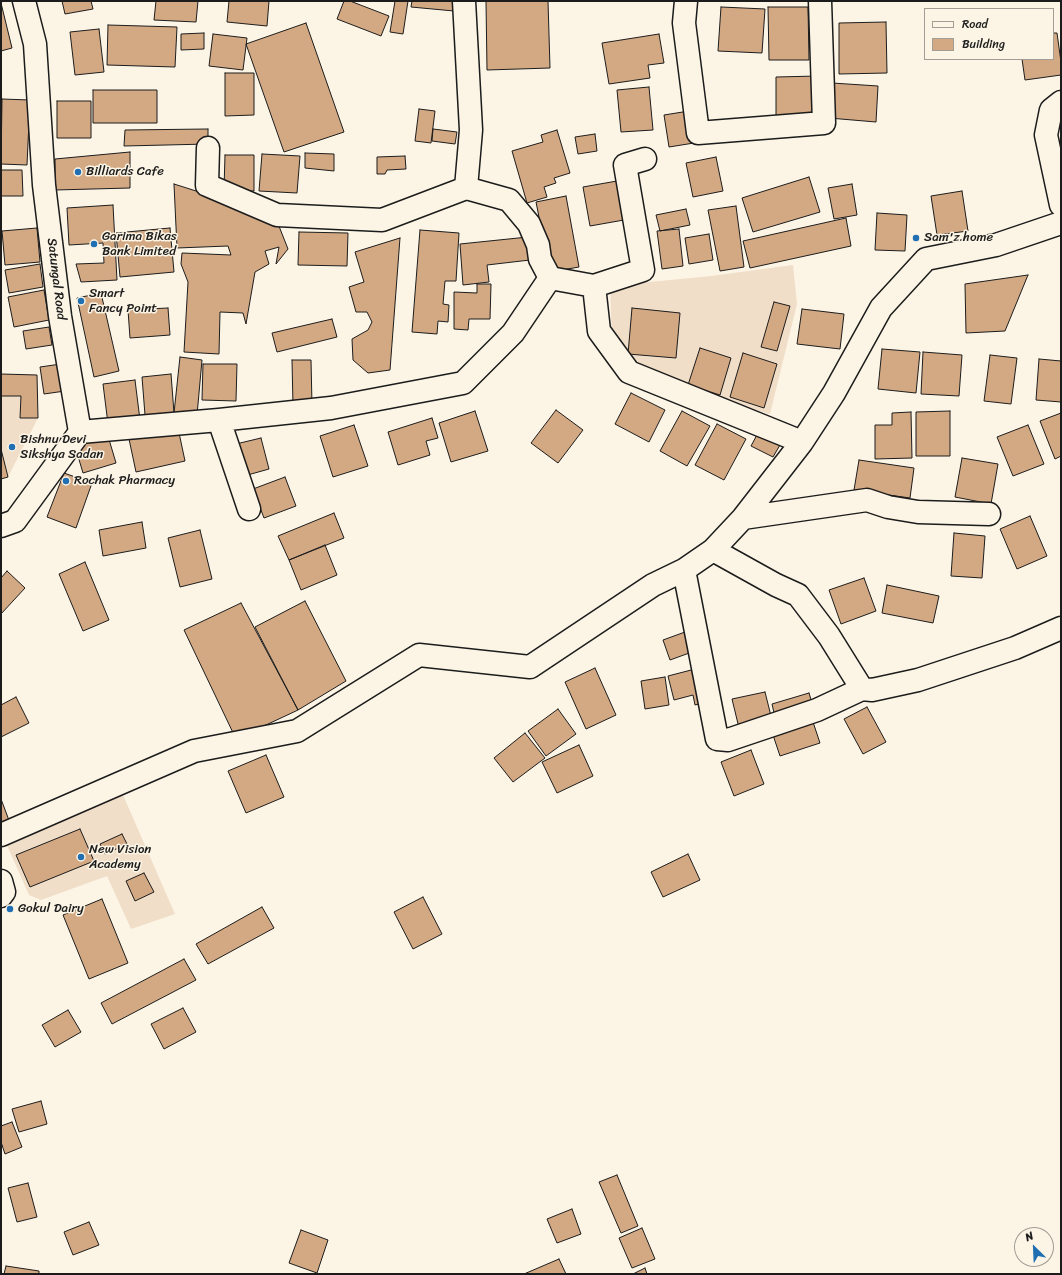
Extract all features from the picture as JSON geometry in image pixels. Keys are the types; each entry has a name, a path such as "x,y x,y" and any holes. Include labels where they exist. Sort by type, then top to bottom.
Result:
{"street":[{"name":"Satungal Road","path":"24,1 35,44 44,185 60,316 80,432"},
{"path":"464,1 471,130 466,188"},
{"path":"686,1 684,23 698,133 824,123 820,1"},
{"path":"1061,102 1051,110 1046,135 1061,205"},
{"path":"208,148 207,185 277,215 382,220 466,188 509,200 529,224 538,245 540,259 550,278"},
{"path":"550,278 594,286 643,270 625,165 645,159"},
{"path":"1,835 194,751 297,731 419,655 530,667 653,585 684,570 713,550 743,518 802,442 834,393 881,308 926,259 996,245 1061,223"},
{"path":"1,526 15,521 80,432 219,420 331,408 463,383 513,333 550,278"},
{"path":"594,286 599,331 629,372 802,442"},
{"path":"219,420 249,508"},
{"path":"743,518 867,500 888,507 918,512 989,514"},
{"path":"713,550 776,585 798,595 829,636 862,689"},
{"path":"684,570 717,739 728,740 817,710 862,689 872,690 918,680 1015,648 1061,628"},
{"path":"1,881 4,892 1,896"}],"shaded area":[{"path":"793,265 797,304 770,414 712,399 651,376 612,345 610,282 629,284 711,276"},
{"name":"Bishnu Devi Sikshya Sadan","path":"1,374 37,375 38,418 8,477 1,479"},
{"name":"New Vision Academy","path":"123,795 175,914 131,929 107,876 41,900 29,895 5,841"}],"building":[{"path":"62,1 91,1 93,9 65,14"},
{"path":"156,1 198,1 196,22 154,20"},
{"path":"229,1 269,1 267,26 227,22"},
{"path":"344,1 350,1 389,16 381,36 337,19"},
{"path":"395,1 408,1 403,34 390,32"},
{"path":"412,1 455,1 454,11 411,7"},
{"path":"486,1 548,1 550,68 487,70"},
{"path":"1,3 12,48 1,51"},
{"path":"721,7 765,9 762,53 718,51"},
{"path":"768,7 808,7 809,60 769,60"},
{"path":"886,22 887,73 839,74 839,23"},
{"path":"306,23 344,132 284,152 246,44"},
{"path":"108,25 177,27 175,67 107,65"},
{"path":"99,29 104,72 75,75 70,32"},
{"path":"204,33 204,49 181,50 181,34"},
{"path":"1054,33 1057,33 1061,62 1061,75 1025,80 1022,60 1054,60"},
{"path":"213,34 247,38 243,70 209,66"},
{"path":"659,34 664,63 648,65 650,78 609,84 602,43"},
{"path":"225,73 254,73 254,115 225,116"},
{"path":"818,76 819,115 776,116 776,77"},
{"path":"832,83 878,86 876,122 829,118"},
{"path":"649,87 653,130 621,132 617,90"},
{"path":"93,90 157,90 157,123 93,123"},
{"path":"2,99 30,100 27,165 1,164"},
{"path":"57,101 91,101 91,138 57,138"},
{"path":"419,109 435,111 431,143 415,141"},
{"path":"689,111 694,143 669,147 664,115"},
{"path":"208,129 208,144 124,146 125,130"},
{"path":"433,129 457,132 455,144 432,141"},
{"path":"557,130 570,173 554,178 556,183 544,187 547,197 527,203 512,151 543,142 541,135"},
{"path":"595,134 597,151 578,154 575,137"},
{"path":"130,152 130,188 55,190 55,159"},
{"path":"305,153 334,154 334,171 305,168"},
{"path":"262,154 300,156 297,193 259,191"},
{"path":"225,155 254,155 254,191 224,190"},
{"path":"405,156 406,169 387,170 385,174 377,174 377,157"},
{"path":"716,157 723,191 693,197 686,163"},
{"path":"1,170 22,170 23,196 1,196"},
{"path":"809,177 820,212 753,232 742,198"},
{"path":"617,181 624,220 590,226 583,187"},
{"path":"174,184 275,216 288,249 276,264 279,247 265,251 269,264 255,272 246,324 243,313 220,312 219,354 184,352 188,282 181,264 182,253 231,255 228,246 177,248"},
{"path":"852,184 857,215 834,219 828,188"},
{"path":"962,191 968,231 937,235 931,196"},
{"path":"566,196 579,267 550,272 536,202"},
{"path":"113,205 117,280 81,282 76,264 104,263 103,243 69,245 67,208"},
{"path":"736,206 744,267 720,271 708,210"},
{"path":"686,209 690,225 660,231 656,215"},
{"path":"877,213 907,215 905,251 875,250"},
{"path":"846,218 851,246 750,268 743,241"},
{"path":"37,228 40,262 5,265 2,231"},
{"path":"170,228 174,272 120,277 116,233"},
{"path":"679,229 683,266 662,269 657,231"},
{"path":"420,230 459,233 456,281 445,281 443,304 449,305 448,322 438,321 437,334 412,332"},
{"path":"299,232 348,233 347,266 298,265"},
{"path":"709,234 713,260 689,264 685,238"},
{"path":"528,237 530,260 487,265 489,282 463,285 460,244"},
{"path":"400,238 390,370 368,373 353,360 352,339 368,330 372,322 367,312 356,312 349,287 364,282 355,252"},
{"path":"40,264 43,287 9,293 5,270"},
{"path":"1028,275 1005,331 966,333 965,284"},
{"path":"477,284 491,284 490,319 469,319 468,330 454,329 454,292 477,293"},
{"path":"44,290 49,320 14,327 8,297"},
{"path":"101,293 119,371 94,377 77,298"},
{"path":"774,302 790,306 777,351 761,347"},
{"path":"168,308 170,335 130,338 128,310"},
{"path":"632,308 680,313 676,358 628,354"},
{"path":"802,309 844,314 840,349 797,344"},
{"path":"332,319 337,337 277,352 272,333"},
{"path":"49,327 52,345 26,349 23,331"},
{"path":"700,348 731,358 720,395 688,385"},
{"path":"882,349 920,352 916,393 878,389"},
{"path":"923,352 962,355 959,396 921,394"},
{"path":"743,353 777,364 764,408 730,397"},
{"path":"990,355 1017,358 1011,404 984,401"},
{"path":"180,357 202,360 197,415 174,413"},
{"path":"1039,359 1061,361 1061,402 1036,400"},
{"path":"292,360 311,360 312,405 293,406"},
{"path":"61,364 65,391 44,394 40,367"},
{"path":"203,364 237,364 236,401 202,400"},
{"path":"1,374 37,375 38,418 20,418 21,396 1,396"},
{"path":"171,374 174,413 145,415 142,377"},
{"path":"135,380 140,420 108,424 103,384"},
{"path":"631,393 665,410 649,442 615,424"},
{"path":"556,410 583,430 558,463 531,443"},
{"path":"475,411 488,451 451,462 439,423"},
{"path":"682,411 710,426 687,466 660,451"},
{"path":"950,411 950,456 916,456 916,412"},
{"path":"911,412 912,458 875,459 875,425 892,425 892,413"},
{"path":"1061,413 1061,456 1055,459 1040,421"},
{"path":"432,418 438,438 426,441 430,455 398,465 388,432"},
{"path":"717,424 746,439 724,480 695,465"},
{"path":"354,425 368,466 333,477 320,436"},
{"path":"1028,425 1044,464 1013,476 997,437"},
{"path":"178,428 185,461 136,472 129,439"},
{"path":"758,433 780,445 773,457 751,446"},
{"path":"108,436 116,463 83,473 75,446"},
{"path":"261,438 269,469 244,476 236,444"},
{"path":"1,449 8,477 1,479"},
{"path":"962,458 998,464 991,504 955,497"},
{"path":"859,460 914,468 910,498 854,490"},
{"path":"64,473 92,483 76,528 47,517"},
{"path":"285,477 296,506 264,518 253,489"},
{"path":"334,513 344,538 289,560 278,536"},
{"path":"1030,516 1047,556 1017,569 1000,529"},
{"path":"142,522 146,548 103,556 99,530"},
{"path":"200,530 212,579 180,587 168,538"},
{"path":"954,533 985,536 982,578 951,576"},
{"path":"325,545 337,575 301,590 289,560"},
{"path":"85,562 109,620 83,631 59,574"},
{"path":"7,571 25,588 1,614 1,578"},
{"path":"864,578 876,611 841,624 829,590"},
{"path":"887,585 939,596 933,623 882,613"},
{"path":"305,601 346,681 298,710 255,627"},
{"path":"241,603 298,710 236,739 184,630"},
{"path":"685,632 692,652 670,660 663,640"},
{"path":"595,668 616,715 586,729 565,682"},
{"path":"699,668 707,702 695,705 693,695 674,700 668,676"},
{"path":"665,677 669,705 645,709 641,681"},
{"path":"765,692 772,720 739,728 732,699"},
{"path":"809,693 813,706 775,717 772,704"},
{"path":"16,697 29,723 1,737 1,705"},
{"path":"867,707 886,742 863,754 844,719"},
{"path":"558,709 576,734 546,756 528,731"},
{"path":"813,722 820,743 780,756 773,735"},
{"path":"525,733 545,758 513,782 494,758"},
{"path":"579,745 593,776 557,793 542,762"},
{"path":"751,750 764,784 734,796 721,762"},
{"path":"266,755 284,797 246,813 228,771"},
{"path":"1,799 10,823 1,827"},
{"path":"80,829 94,861 30,887 16,855"},
{"path":"122,834 127,844 105,854 100,844"},
{"path":"688,854 700,880 663,897 651,872"},
{"path":"144,873 154,892 135,901 126,881"},
{"path":"423,897 442,934 413,949 394,912"},
{"path":"102,899 128,963 89,979 63,915"},
{"path":"262,907 274,928 208,964 196,944"},
{"path":"184,959 196,980 112,1024 101,1003"},
{"path":"183,1008 196,1032 164,1049 151,1024"},
{"path":"68,1010 81,1032 55,1047 42,1025"},
{"path":"41,1101 47,1124 19,1132 12,1109"},
{"path":"12,1122 22,1147 5,1154 1,1142 1,1126"},
{"path":"617,1175 638,1226 621,1233 599,1182"},
{"path":"28,1183 37,1217 17,1222 8,1188"},
{"path":"572,1209 581,1234 557,1243 547,1219"},
{"path":"89,1222 99,1245 73,1255 64,1232"},
{"path":"642,1228 655,1259 632,1268 619,1238"},
{"path":"301,1230 328,1240 317,1273 289,1263"},
{"path":"559,1259 566,1274 524,1274"},
{"path":"6,1266 39,1271 39,1274 4,1274"},
{"path":"645,1268 647,1274 633,1274"}],"place":[{"name":"Billiards Cafe","path":"78,172"},
{"name":"Sam'z home","path":"916,238"},
{"name":"Garima Bikas Bank Limited","path":"94,244"},
{"name":"Smart Fancy Point","path":"81,301"},
{"name":"Bishnu Devi Sikshya Sadan","path":"12,447"},
{"name":"Rochak Pharmacy","path":"66,481"},
{"name":"New Vision Academy","path":"81,857"},
{"name":"Gokul Dairy","path":"10,909"}]}
